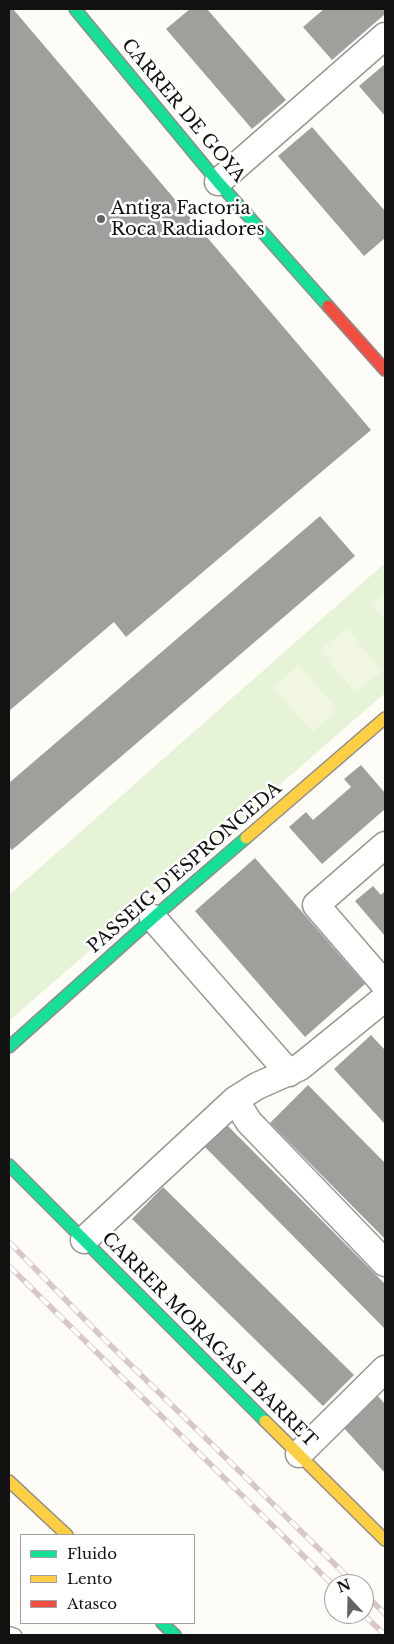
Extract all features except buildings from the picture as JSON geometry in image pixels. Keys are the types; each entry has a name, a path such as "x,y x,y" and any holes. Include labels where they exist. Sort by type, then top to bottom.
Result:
{"street":[{"name":"CARRER DE GOYA","path":"75,9 218,182 385,370"},
{"path":"218,182 385,36"},
{"name":"PASSEIG D'ESPRONCEDA","path":"9,1047 153,918 385,718"},
{"path":"84,1240 235,1100 257,1086 300,1067 384,999 316,905 385,845"},
{"path":"153,918 289,1072"},
{"path":"235,1100 249,1122 385,1263"},
{"name":"CARRER MORAGAS I BARRET","path":"9,1165 385,1540"},
{"path":"298,1454 385,1368"},
{"path":"9,1481 66,1534"},
{"path":"163,1624 175,1635"}],"lane":[{"path":"9,1633 15,1635"}],"green space":[{"path":"385,563 385,693 9,1021 9,895"},
{"path":"385,593 385,621 371,604"},
{"path":"347,628 382,671 355,693 320,650"},
{"path":"299,665 338,710 312,732 273,687"}],"railway":[{"path":"9,1242 100,1335 345,1574"},
{"path":"9,1266 324,1576"},
{"path":"374,1603 385,1614"},
{"path":"373,1624 385,1635"}],"traffic: fast":[{"path":"75,9 218,182 328,306"},
{"path":"9,1047 153,918 246,838"},
{"path":"9,1165 265,1421"},
{"path":"163,1624 175,1635"}],"traffic: slow":[{"path":"246,838 385,718"},
{"path":"265,1421 385,1540"},
{"path":"9,1481 66,1534"}],"traffic: jam":[{"path":"328,306 385,370"}],"place":[{"name":"Antiga Factoria Roca Radiadores","path":"101,219"}]}
